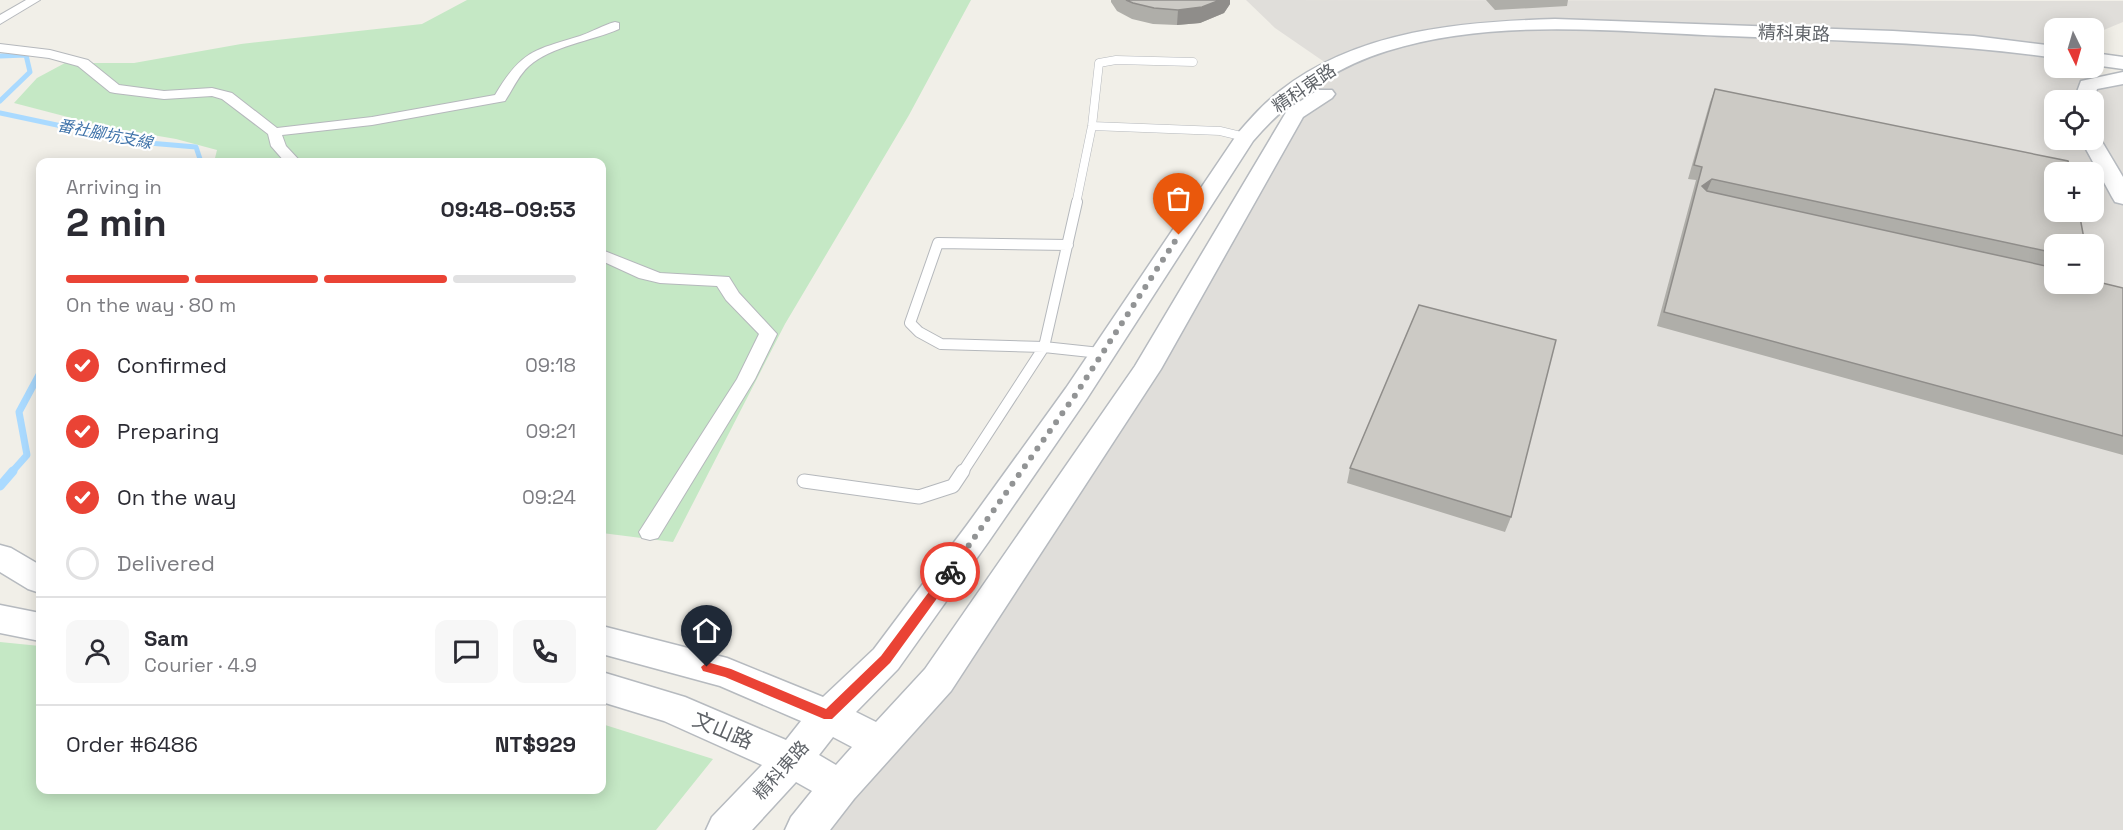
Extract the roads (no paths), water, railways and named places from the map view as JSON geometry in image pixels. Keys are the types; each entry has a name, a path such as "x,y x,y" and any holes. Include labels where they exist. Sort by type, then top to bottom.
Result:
{"street":[{"path":"0,20 34,0"},
{"name":"精科東路","path":"726,830 792,760 828,716 886,659 1076,394 1100,353 1245,136 1276,104 1308,81 1382,46 1460,30 1531,25 1916,38 2044,51"},
{"path":"275,134 285,130 372,121 500,98 520,66 536,54 549,47 593,37 615,26"},
{"name":"精科東路","path":"805,830 879,742 938,680 1147,369 1295,113 1363,70 1424,49 1487,39 1552,37 1957,50 2044,60"},
{"path":"0,48 50,54 83,63 115,89 164,94 212,92 227,96 275,134"},
{"path":"2104,60 2123,63"},
{"path":"2104,72 2123,76"},
{"path":"2087,90 2088,85 2123,76"},
{"path":"275,134 275,140 290,158"},
{"path":"2097,150 2123,196"},
{"path":"606,257 660,278 723,282 729,294 762,324 768,334 746,379 650,532"},
{"path":"0,557 36,578"},
{"path":"0,619 36,626"},
{"path":"606,641 727,673 828,716 879,742"},
{"name":"文山路","path":"606,688 672,708 792,760 840,787"}],"lane":[{"path":"804,481 919,497 953,486 1044,347 1068,245 1092,126 1099,63 1116,60 1193,62"},
{"path":"1092,126 1220,131 1245,136"},
{"path":"1068,245 938,243 910,323 919,332 941,344 1044,347 1100,353"}],"waterway":[{"name":"番社腳坑支線","path":"0,56 26,55 30,72 0,101"},
{"name":"番社腳坑支線","path":"0,113 137,142 196,147 200,158"},
{"name":"番社腳坑支線","path":"11,473 27,455 19,412 36,380"},
{"name":"番社腳坑支線","path":"0,486 13,471"}]}
